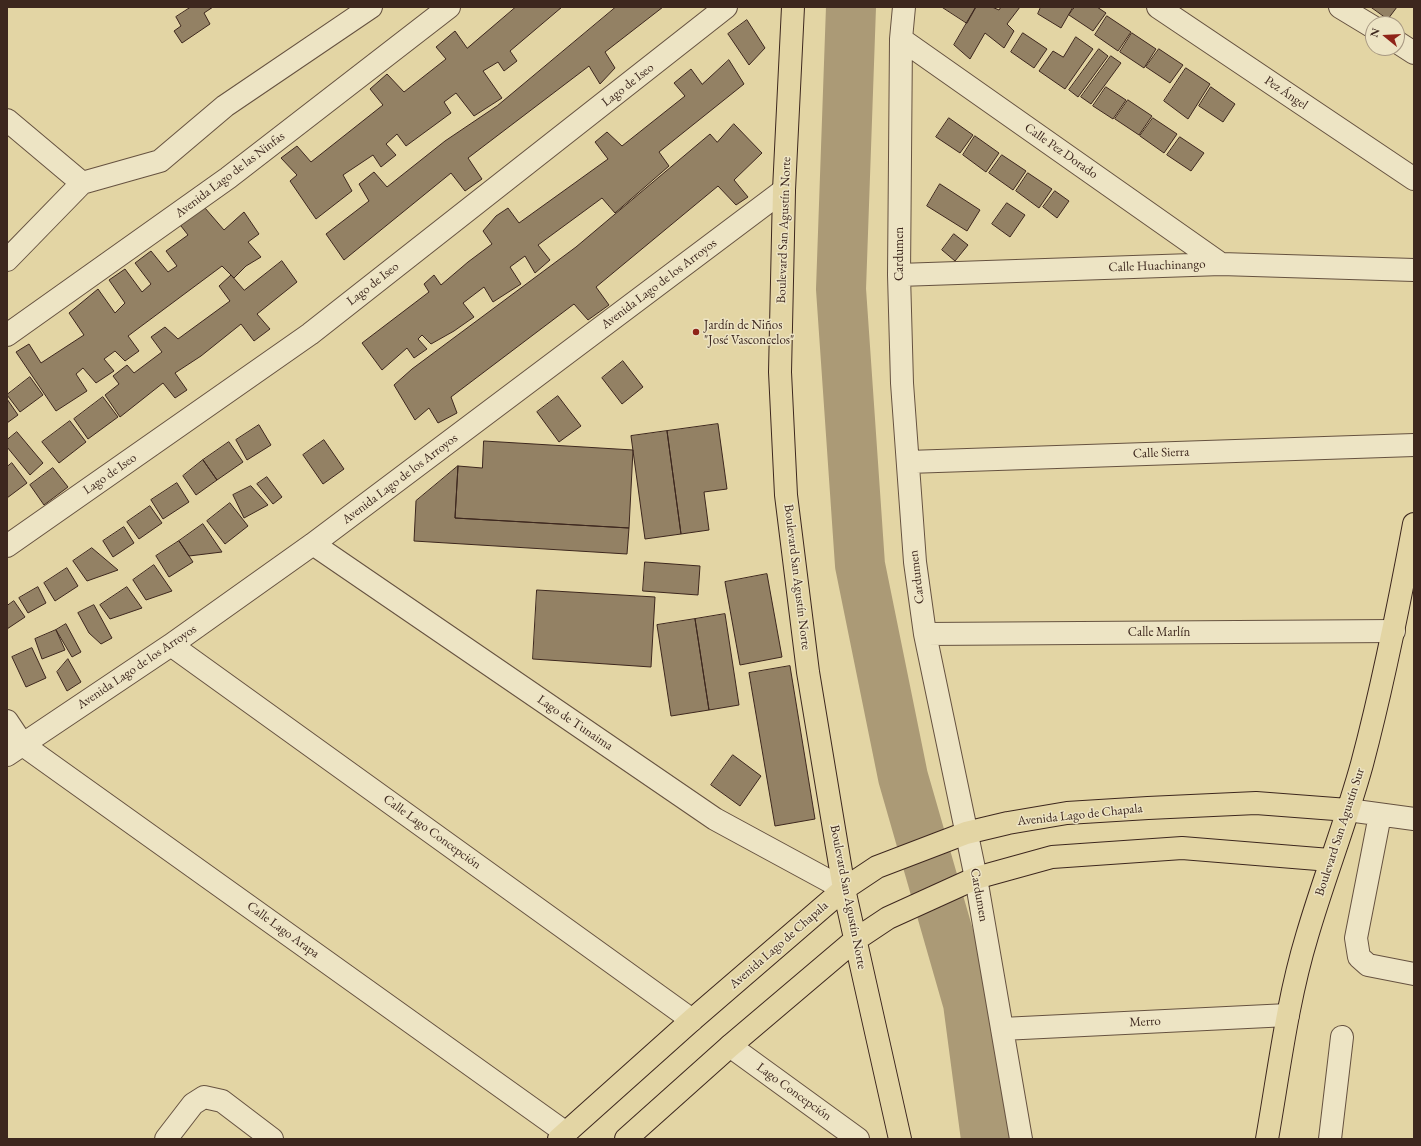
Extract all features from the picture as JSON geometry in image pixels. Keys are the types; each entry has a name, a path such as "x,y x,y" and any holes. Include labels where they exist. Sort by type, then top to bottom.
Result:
{"main road":[{"name":"Boulevard San Agustín Norte","path":"793,7 784,190 780,372 786,495 808,672 844,889 900,1139"},
{"name":"Boulevard San Agustín Sur","path":"1268,1139 1288,1015 1306,938 1362,763 1394,631 1414,524"},
{"name":"Avenida Lago de Chapala","path":"563,1136 692,1020 844,889 877,867 966,833 1008,823 1067,814 1148,808 1256,803 1348,810"},
{"path":"626,1139 730,1046 855,940 888,918 976,878 1052,857 1182,848 1330,860"}],"street":[{"path":"7,260 82,183 160,160 225,106 372,7"},
{"name":"Avenida Lago de las Ninfas","path":"7,335 228,178 449,7"},
{"name":"Lago de Iseo","path":"7,546 310,334 726,7"},
{"name":"Cardumen","path":"904,7 901,39 899,275 902,383 914,562 925,634 976,878 1021,1139"},
{"name":"Pez Ángel","path":"1158,7 1414,179"},
{"path":"1340,7 1365,22"},
{"name":"Calle Pez Dorado","path":"901,39 1221,264"},
{"path":"1405,47 1414,53"},
{"path":"7,120 82,183"},
{"name":"Avenida Lago de los Arroyos","path":"15,750 171,644 313,544 784,190"},
{"name":"Calle Huachinango","path":"899,275 1221,264 1414,270"},
{"name":"Calle Sierra","path":"908,462 1414,445"},
{"name":"Lago de Tunaima","path":"313,544 715,819 844,889"},
{"name":"Calle Marlín","path":"925,634 1394,631"},
{"name":"Calle Lago Concepción","path":"171,644 692,1020"},
{"name":"Calle Lago Arapa","path":"7,721 15,750 563,1136"},
{"path":"1348,810 1414,819"},
{"path":"1380,815 1356,938 1359,957 1368,965 1414,974"},
{"name":"Merro","path":"1002,1029 1288,1015"},
{"path":"1330,1139 1342,1037"},
{"name":"Lago Concepción","path":"730,1046 858,1139"},
{"path":"166,1139 193,1104 204,1098 222,1101 272,1139"}],"building":[{"path":"191,7 213,7 204,13 210,24 182,43 174,31 181,26 176,17"},
{"path":"516,7 562,7 510,51 517,61 504,71 498,62 483,71 502,98 474,116 456,93 444,102 451,113 406,146 397,134 386,144 396,155 381,167 373,155 343,175 352,191 316,219 290,181 297,175 281,158 297,146 311,162 383,105 370,89 387,74 404,92 446,59 436,47 455,31 467,48"},
{"path":"616,7 663,7 605,52 615,68 600,84 589,66 468,158 482,179 465,191 451,173 344,260 326,234 369,201 359,184 374,172 387,187 445,141 497,106"},
{"path":"942,7 976,7 967,23"},
{"path":"976,7 992,7 999,10 1001,7 1020,7 1007,24 1014,31 1004,48 985,33 970,59 954,45"},
{"path":"1041,7 1073,7 1061,28 1038,14"},
{"path":"1075,7 1097,7 1106,13 1093,31 1069,15"},
{"path":"1371,7 1397,7 1390,16 1384,16"},
{"path":"1107,16 1131,32 1118,51 1095,35"},
{"path":"747,20 765,48 749,65 728,34"},
{"path":"1023,33 1047,49 1034,68 1011,52"},
{"path":"1132,33 1156,49 1144,68 1120,52"},
{"path":"1076,37 1093,49 1065,89 1039,71 1053,51 1063,57"},
{"path":"1099,49 1108,56 1078,97 1069,90"},
{"path":"1159,49 1183,65 1170,83 1146,67"},
{"path":"1111,56 1121,63 1091,104 1081,97"},
{"path":"729,60 744,84 659,152 669,166 615,213 602,198 538,245 550,260 535,273 525,256 510,267 521,284 493,302 484,287 463,303 474,317 454,331 431,344 422,335 418,339 427,349 414,358 407,348 382,370 362,343 429,292 424,284 434,275 441,285 492,244 483,231 496,216 508,208 519,223 608,159 595,142 607,132 622,146 685,96 674,83 691,69 702,84"},
{"path":"1186,68 1210,84 1188,119 1164,101"},
{"path":"1106,87 1126,100 1113,119 1093,106"},
{"path":"1211,87 1235,104 1223,122 1199,106"},
{"path":"1128,100 1152,116 1139,135 1115,119"},
{"path":"949,118 973,135 960,153 936,137"},
{"path":"1153,118 1177,134 1164,153 1140,136"},
{"path":"734,124 762,153 734,180 748,197 736,205 718,186 596,287 609,305 588,320 574,304 451,397 457,413 438,423 429,408 415,420 394,385 412,369 576,247 710,134 717,142"},
{"path":"975,136 999,153 986,172 963,155"},
{"path":"1180,137 1204,153 1191,171 1167,155"},
{"path":"1002,155 1026,171 1013,190 989,173"},
{"path":"1028,173 1052,189 1039,208 1016,191"},
{"path":"940,184 980,210 967,231 927,206"},
{"path":"1055,191 1069,201 1057,218 1043,207"},
{"path":"1007,203 1025,215 1010,237 992,224"},
{"path":"205,208 224,230 244,212 259,234 248,242 261,257 246,266 234,278 222,266 128,336 139,351 125,361 115,351 104,359 114,371 96,383 83,368 76,374 87,391 56,411 16,352 29,344 41,363 84,335 69,313 98,289 115,313 125,303 109,280 125,269 142,292 151,284 135,263 151,251 168,272 177,266 166,251 188,235 181,226"},
{"path":"954,234 968,245 955,261 942,250"},
{"path":"282,261 297,282 257,314 270,329 254,341 241,324 201,356 175,373 187,390 175,398 163,383 120,417 105,395 119,384 113,376 127,365 134,373 162,352 151,337 165,327 178,339 230,301 219,286 231,275 244,290"},
{"path":"623,361 643,387 622,404 602,378"},
{"path":"30,377 43,395 20,412 7,395"},
{"path":"558,396 581,426 559,442 537,412"},
{"path":"103,397 118,417 88,439 74,419"},
{"path":"7,399 18,415 7,423"},
{"path":"70,421 86,442 59,463 42,442"},
{"path":"718,424 727,489 704,492 709,530 681,534 667,431"},
{"path":"259,425 271,445 247,460 236,440"},
{"path":"667,431 681,534 645,539 631,436"},
{"path":"17,432 43,463 30,475 7,447 7,440"},
{"path":"324,440 344,469 323,484 303,455"},
{"path":"484,441 633,450 629,528 455,518 458,466 482,468"},
{"path":"229,442 243,462 217,480 203,460"},
{"path":"203,460 217,480 196,495 183,476"},
{"path":"12,463 27,483 7,498 7,467"},
{"path":"458,466 455,518 629,528 627,554 414,541 416,501"},
{"path":"53,468 68,487 44,505 30,485"},
{"path":"267,477 282,497 273,504 257,484"},
{"path":"177,483 189,502 163,519 151,500"},
{"path":"251,486 268,505 244,518 233,495"},
{"path":"230,503 248,526 225,544 207,521"},
{"path":"150,506 162,523 139,539 127,522"},
{"path":"203,524 222,552 189,556 179,541"},
{"path":"124,527 134,543 113,557 103,541"},
{"path":"179,541 193,562 169,577 156,556"},
{"path":"92,548 118,570 87,581 73,561"},
{"path":"645,562 700,566 698,595 643,591"},
{"path":"154,565 172,591 146,600 133,580"},
{"path":"67,568 78,586 55,601 44,583"},
{"path":"767,574 782,657 740,665 725,582"},
{"path":"38,587 46,603 28,613 19,598"},
{"path":"127,587 142,608 110,619 100,605"},
{"path":"537,590 655,597 651,667 533,659"},
{"path":"14,601 25,617 7,629 7,606"},
{"path":"94,605 112,638 101,644 89,633 78,613"},
{"path":"725,614 739,705 709,710 695,619"},
{"path":"695,619 709,710 671,716 657,625"},
{"path":"66,624 81,652 72,657 56,630"},
{"path":"56,630 65,650 42,659 35,639"},
{"path":"32,648 46,678 26,687 12,657"},
{"path":"68,659 81,682 67,691 57,672"},
{"path":"790,666 815,819 775,826 749,673"},
{"path":"733,755 761,776 740,806 711,785"}],"waterway":[{"path":"851,7 841,289 860,565 903,777 968,1003 986,1139"}],"place":[{"name":"Jardín de Niños \"José Vasconcelos\"","path":"696,332"}]}
